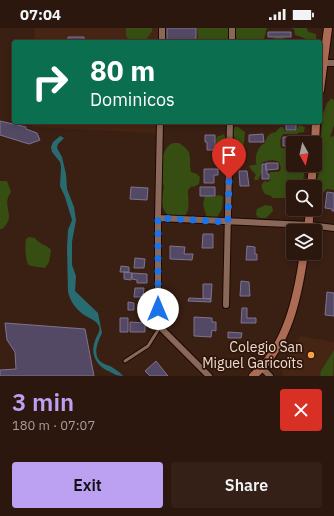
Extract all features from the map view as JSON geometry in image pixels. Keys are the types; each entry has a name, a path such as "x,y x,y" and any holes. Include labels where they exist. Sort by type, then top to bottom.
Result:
{"street":[{"path":"162,28 162,40"},
{"path":"232,28 232,40"},
{"path":"322,76 328,28"},
{"path":"324,63 334,63"},
{"path":"160,124 158,218 159,326 209,376"},
{"path":"226,305 230,124"},
{"path":"315,136 316,124"},
{"path":"158,218 286,226"},
{"path":"322,228 334,228"},
{"path":"253,376 262,368 278,346 292,312 303,260"},
{"path":"262,368 270,376"}],"lane":[{"path":"125,361 148,346 159,326"}],"shaded area":[{"path":"35,28 158,28 158,40 34,40"},
{"path":"32,124 156,124 156,133 32,127"},
{"name":"Colegio San Miguel Garicoïts","path":"300,336 334,342 334,376 284,376 281,367"}],"green space":[{"path":"126,28 152,28 152,31 146,40 128,40 126,35"},
{"path":"197,28 228,28 228,40 198,40"},
{"path":"234,28 267,28 264,39 266,40 237,40"},
{"path":"290,28 307,28 308,32 316,34 316,39 306,40 295,35 294,29"},
{"path":"280,37 286,40 271,40"},
{"path":"332,98 334,101 334,125 330,137 334,136 334,190 327,189 323,193 322,202 322,180 317,180 319,172 322,172 321,136 323,114 327,103"},
{"path":"299,125 305,127 304,132 297,133 299,134 283,134 280,141 281,148 286,148 286,172 304,172 303,180 286,180 286,198 273,198 265,194 262,184 265,181 268,182 270,180 269,174 271,172 280,171 281,168 279,162 270,160 261,163 262,172 258,180 255,180 254,178 256,175 249,166 257,164 257,154 260,146 265,143 270,134 276,132 282,127 285,131 296,131"},
{"path":"238,127 245,132 243,151 241,153 234,152 236,141 233,135 233,129"},
{"path":"224,134 227,150 222,160 218,162 216,161 215,141 218,136"},
{"path":"173,143 179,143 187,150 190,156 191,172 200,177 199,184 193,187 192,186 188,190 188,208 185,215 182,217 168,215 162,204 164,184 162,186 160,176 161,162 166,150"},
{"path":"0,181 7,181 11,192 7,202 9,219 7,224 2,229 0,229"},
{"path":"205,195 213,197 220,195 223,197 222,209 216,219 207,219 203,204"},
{"path":"265,205 272,206 273,211 266,218 258,218 256,214 257,209"},
{"path":"29,237 35,238 51,250 49,262 45,268 29,265 26,257 25,245 26,239"},
{"path":"334,350 333,376 320,376 321,371"}],"water":[{"path":"60,136 64,138 58,144 57,148 62,157 66,174 67,189 74,207 76,220 72,242 72,265 76,276 75,291 98,313 102,333 96,352 98,359 102,363 116,369 123,376 116,375 99,365 93,350 99,326 76,307 70,299 68,292 68,230 72,220 60,186 60,162 52,152 51,147 53,142"}],"building":[{"path":"167,28 196,28 196,40 167,40"},
{"path":"268,32 291,32 291,37 268,37"},
{"path":"68,37 84,37 84,40 68,40"},
{"path":"0,121 26,127 26,129 37,133 40,140 29,144 0,135"},
{"path":"286,124 296,124 296,130 286,130"},
{"path":"263,134 264,142 249,142 249,135"},
{"path":"205,135 215,135 215,150 207,150"},
{"path":"283,137 286,137 286,146 283,146"},
{"path":"266,163 278,163 278,169 266,170"},
{"path":"262,164 266,164 269,179 262,179"},
{"path":"204,169 218,169 218,175 214,175 214,183 204,183"},
{"path":"239,171 247,171 249,186 240,186"},
{"path":"131,187 148,188 147,200 130,199"},
{"path":"200,187 215,187 215,196 200,196"},
{"path":"327,192 334,193 334,211 332,211 332,209 325,208"},
{"path":"203,234 213,234 213,248 202,248"},
{"path":"170,246 185,247 184,254 193,254 192,260 170,259"},
{"path":"247,246 255,247 257,260 246,260"},
{"path":"135,258 145,259 144,268 134,268"},
{"path":"121,266 129,267 129,272 120,272"},
{"path":"124,272 132,273 131,280 124,279"},
{"path":"132,273 147,274 147,283 137,283 137,280 132,279"},
{"path":"241,281 249,282 250,296 240,296"},
{"path":"203,284 212,284 211,299 203,298"},
{"path":"135,288 144,288 143,297 134,297"},
{"path":"327,292 334,293 334,316 325,315"},
{"path":"189,298 211,299 211,302 188,301"},
{"path":"128,302 134,303 134,310 128,310"},
{"path":"242,308 247,308 247,318 256,318 256,323 241,323"},
{"path":"194,317 212,318 212,322 216,322 216,331 212,330 211,337 194,336"},
{"path":"120,318 128,318 128,332 120,332"},
{"path":"130,322 145,323 145,332 130,332"},
{"path":"5,323 85,329 94,376 0,376 0,370 16,369 15,352 7,340"},
{"path":"228,332 242,333 241,338 228,338"},
{"path":"156,361 168,376 150,376 145,371"}],"place":[{"name":"Colegio San Miguel Garicoïts","path":"311,355"}],"route":[{"path":"158,309 158,218 228,222 229,179"}]}
